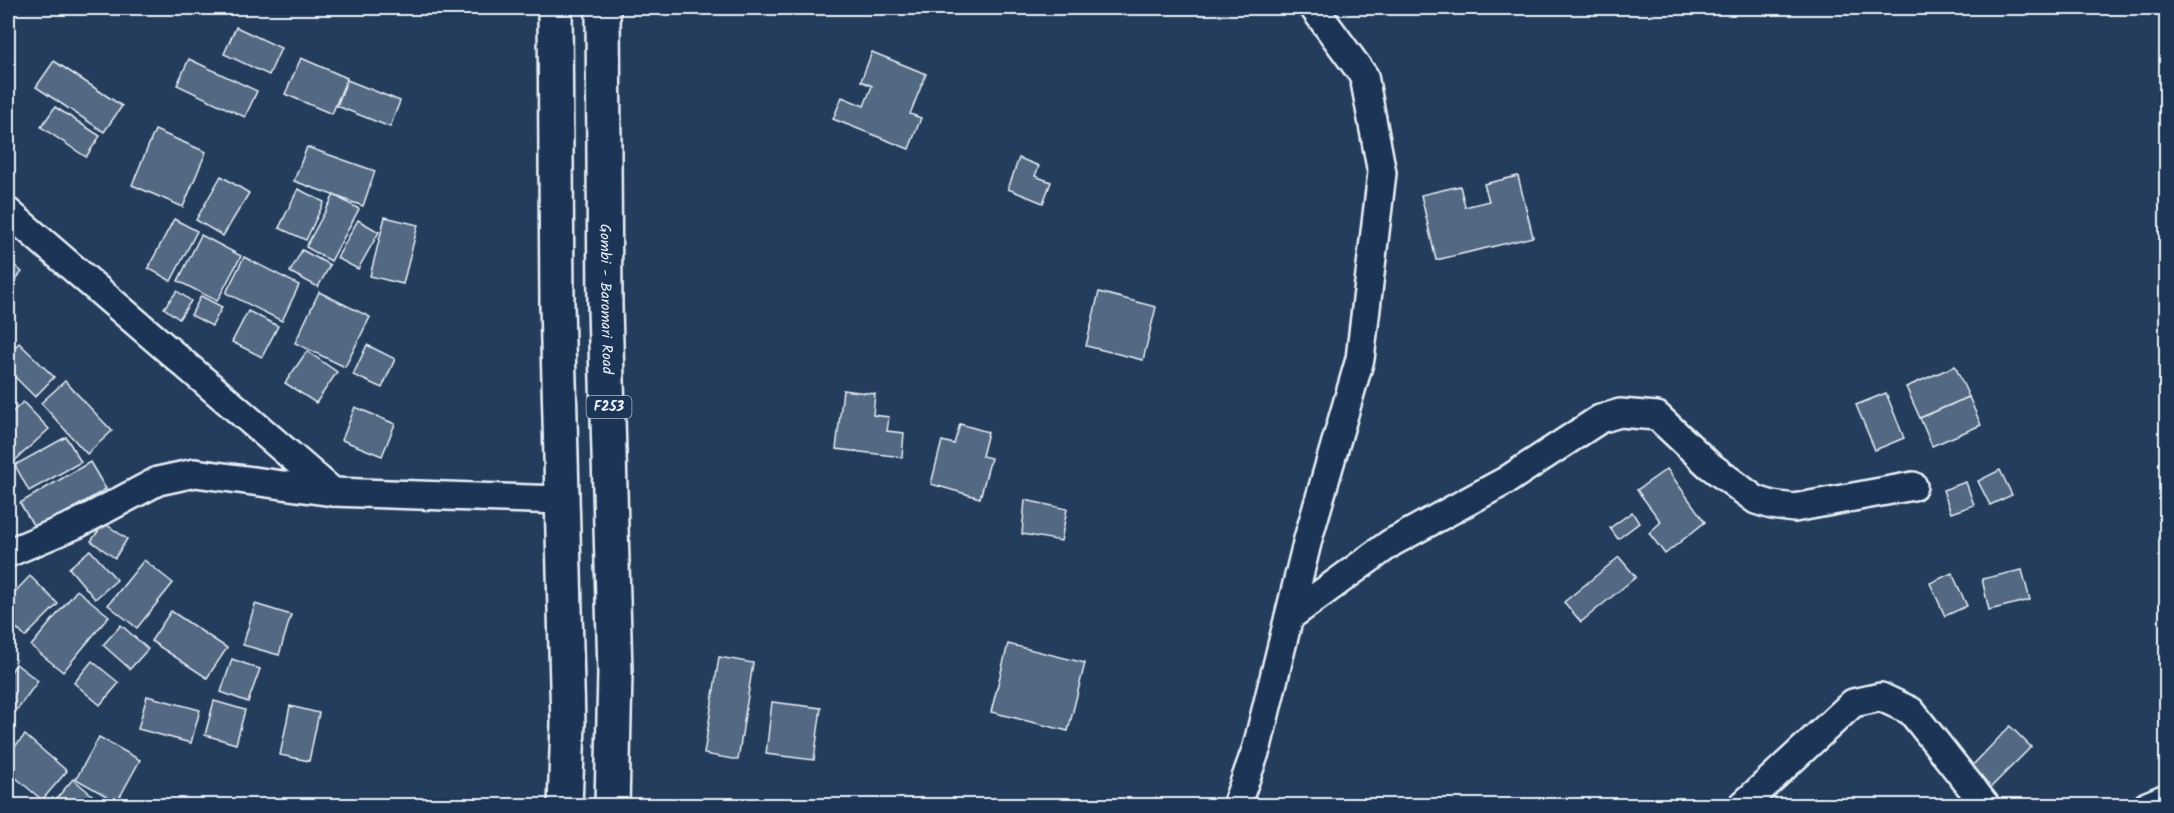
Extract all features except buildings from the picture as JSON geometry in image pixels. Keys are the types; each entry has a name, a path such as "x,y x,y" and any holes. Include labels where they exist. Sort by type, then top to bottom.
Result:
{"main road":[{"path":"555,8 561,500 568,724 565,806"},
{"name":"Gombi - Baromari Road","path":"603,8 605,307 615,673 612,806"}],"street":[{"path":"1236,806 1257,747 1289,618 1360,359 1382,173 1364,76 1314,8"},
{"path":"8,212 333,492"},
{"path":"1289,618 1391,543 1507,480 1600,418 1620,413 1657,416 1718,472 1756,500 1772,505 1794,508 1913,486"},
{"path":"8,553 77,524 158,481 195,473 333,492 561,500"},
{"path":"1742,806 1853,703 1881,697 1911,711 1986,806"},
{"path":"2147,806 2166,798"}]}
